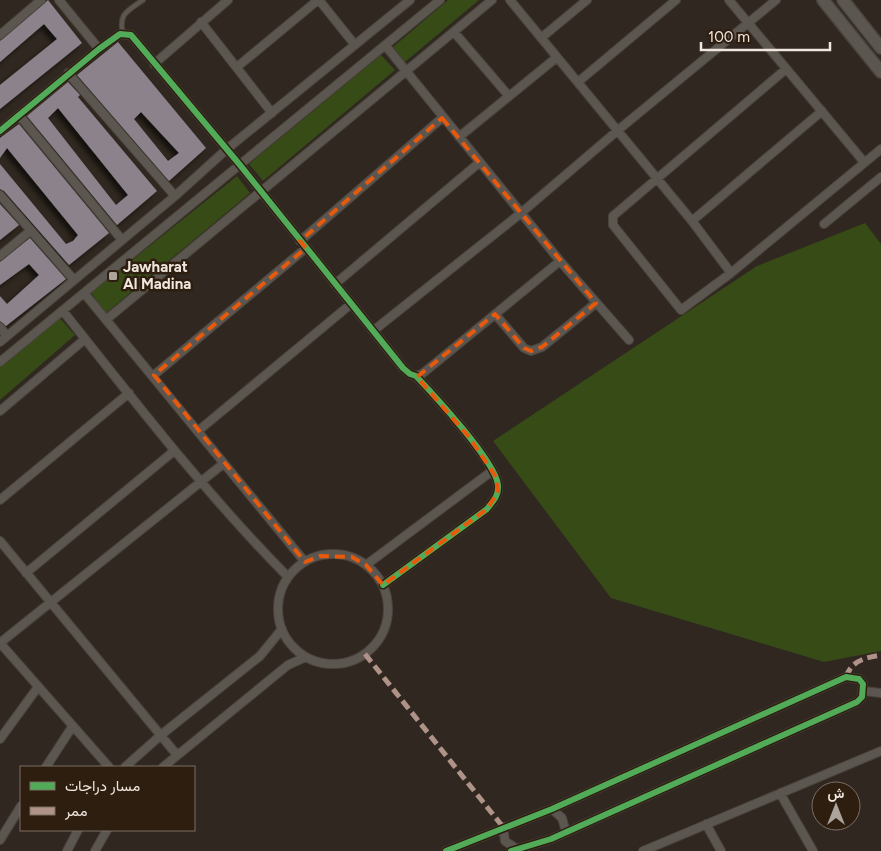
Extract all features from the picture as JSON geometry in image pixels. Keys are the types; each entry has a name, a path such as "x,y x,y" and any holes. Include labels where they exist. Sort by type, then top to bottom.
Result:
{"main road":[{"path":"823,0 881,72"},
{"path":"843,0 881,48"}],"street":[{"path":"0,34 42,0"},
{"path":"59,0 98,49"},
{"path":"154,64 228,0"},
{"path":"237,67 318,0 355,45"},
{"path":"0,342 175,196 227,149 410,0"},
{"path":"0,362 440,0"},
{"path":"107,319 492,0"},
{"path":"510,0 692,221 731,273"},
{"path":"541,38 587,0"},
{"path":"578,82 676,0"},
{"path":"729,0 864,162"},
{"path":"373,331 521,213 616,131 776,0"},
{"path":"201,22 272,113"},
{"path":"454,32 508,95"},
{"path":"0,131 98,49 123,34 131,35 227,149 404,368 410,374 416,376 459,425 496,477 498,492 496,499 487,509 383,586"},
{"path":"385,45 442,118 560,261 629,340"},
{"path":"458,137 556,58"},
{"path":"786,69 613,216 613,225 681,310 731,273 881,149"},
{"path":"68,73 175,196"},
{"path":"692,221 822,111"},
{"path":"19,116 122,240"},
{"path":"154,375 442,118"},
{"path":"335,284 480,162"},
{"path":"824,224 881,177"},
{"path":"0,195 74,280"},
{"path":"0,256 30,231"},
{"path":"416,376 422,374 560,261"},
{"path":"84,293 154,375 223,464 305,562"},
{"path":"495,314 524,348 532,351 542,347 596,303"},
{"path":"198,431 351,304"},
{"path":"63,311 174,451 251,539 288,577"},
{"path":"0,327 7,336"},
{"path":"0,411 85,339"},
{"path":"0,500 129,394"},
{"path":"26,573 174,451"},
{"path":"107,766 0,643 223,464"},
{"path":"366,565 492,471"},
{"path":"0,541 177,755"},
{"path":"336,554 352,557 366,565 383,586 388,604 387,623 379,640 365,654 349,662 330,664 306,657 288,640 282,629 278,602 288,577 305,562 320,556 336,554"},
{"path":"126,766 160,735 260,656 282,629"},
{"path":"164,766 288,665 306,657"},
{"path":"446,851 552,809 846,677 859,679 864,691"},
{"path":"0,739 38,687"},
{"path":"864,691 881,693"},
{"path":"503,827 504,841 514,850 566,832 857,702 864,691"},
{"path":"47,766 72,727"},
{"path":"643,851 881,751"},
{"path":"780,793 813,851"},
{"path":"0,840 20,808"},
{"path":"552,809 562,818 566,832"},
{"path":"706,824 721,851"},
{"path":"66,851 77,831"},
{"path":"95,851 106,831"}],"lane":[{"path":"123,34 121,20 123,15 143,0"}],"highlighted area":[{"path":"442,118 596,303 542,347 531,351 524,348 495,314 417,377 469,437 496,477 498,492 487,509 383,585 366,565 352,557 320,556 305,562 154,375 306,248 300,241"}],"green space":[{"path":"448,0 479,0 405,62 393,47"},
{"path":"381,55 395,70 263,181 249,164"},
{"path":"237,176 250,193 106,313 91,293"},
{"path":"865,223 881,244 881,651 824,662 611,598 493,441 757,266"},
{"path":"57,315 75,335 0,400 0,365"}],"building":[{"path":"48,0 82,43 0,109 0,85 57,39 44,24 0,62 0,41"},
{"path":"118,42 206,148 169,181 77,75","holes":["141,112 179,153 168,161 134,119"]},
{"path":"68,82 80,95 78,97 157,191 117,225 27,116","holes":["58,108 128,195 116,205 48,118"]},
{"path":"19,124 109,233 69,265 4,191 0,189 0,164 66,244 73,241 78,235 7,148 0,158 0,138"},
{"path":"0,204 19,225 0,240"},
{"path":"30,238 66,279 6,326 0,321 0,296 7,304 39,275 29,264 0,285 0,262"}],"marked path":[{"path":"365,654 503,827"},
{"path":"846,677 855,663 881,655"}],"cycle path":[{"path":"0,131 99,49 120,34 131,35 240,165 403,368 416,376 463,429 495,474 498,492 487,509 383,585"},
{"path":"446,851 552,809 846,677 859,679 863,684 862,697 857,702 551,839 511,851"}],"place":[{"name":"Jawharat Al Madina","path":"113,276"}]}
